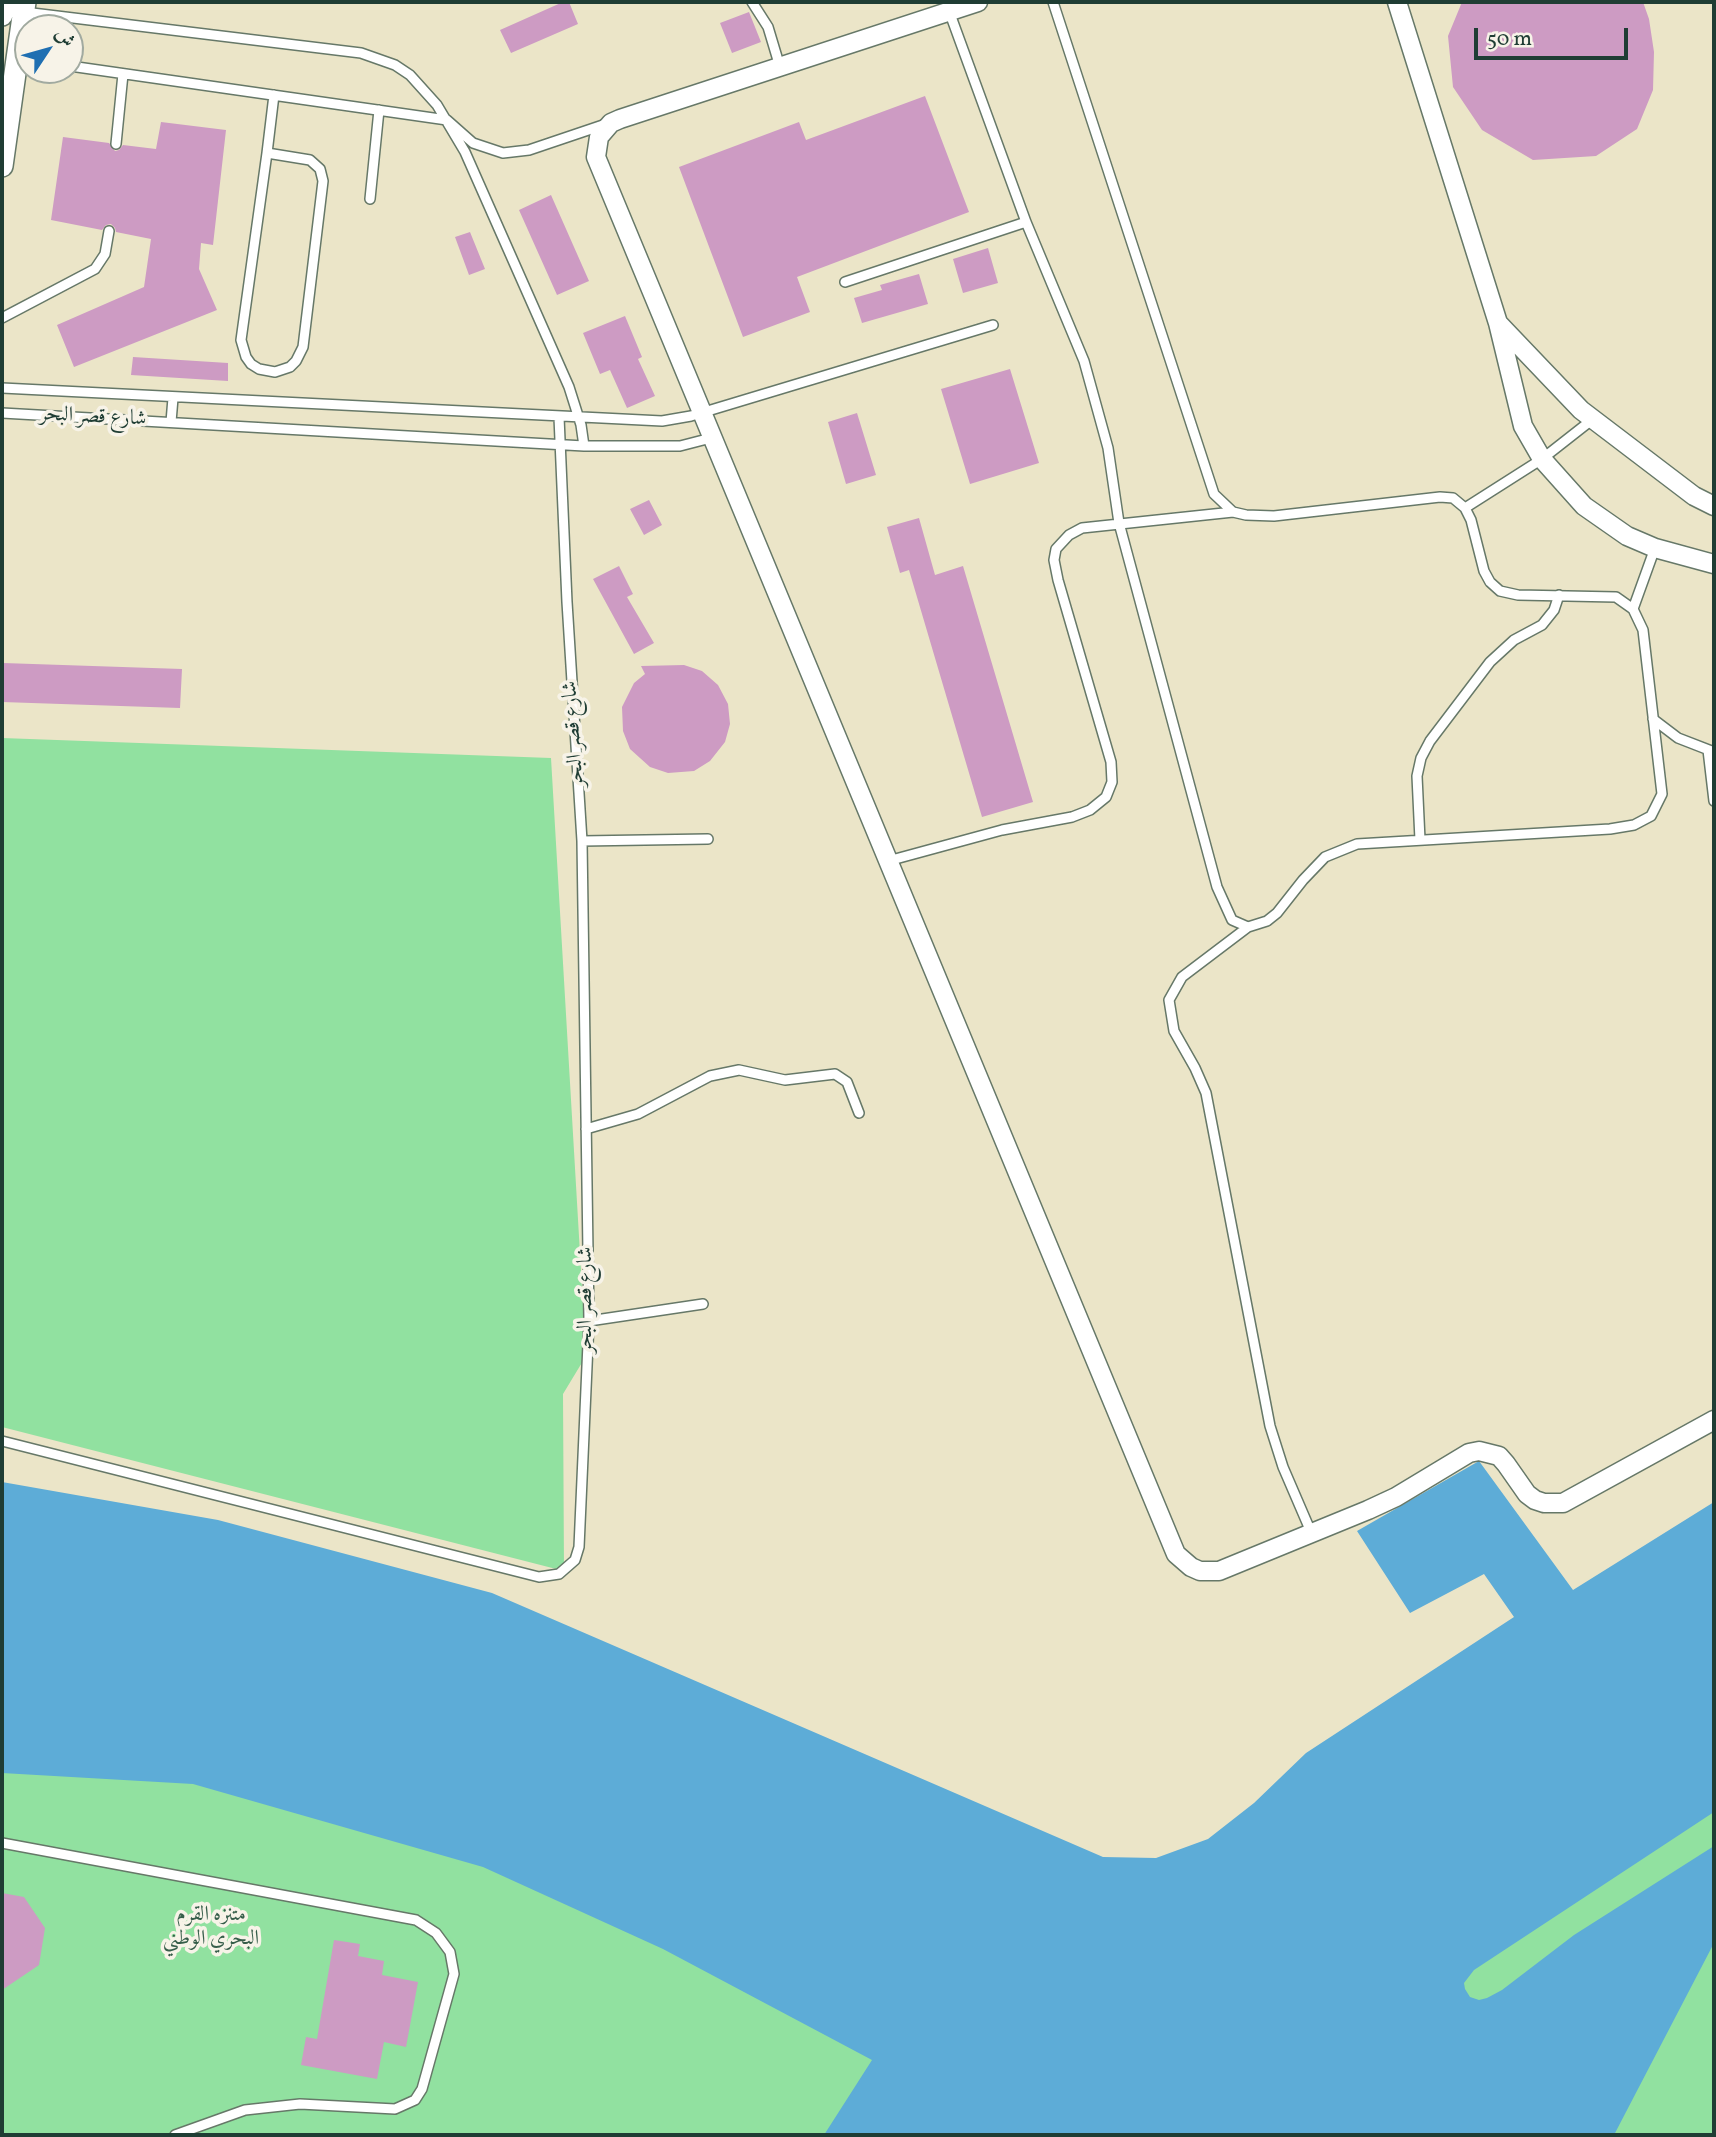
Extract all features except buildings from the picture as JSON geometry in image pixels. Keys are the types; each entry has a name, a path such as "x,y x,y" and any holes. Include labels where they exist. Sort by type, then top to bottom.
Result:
{"street":[{"path":"2,15 4,2"},
{"path":"978,2 949,6 780,67 611,123 599,137 596,157 1176,1554 1200,1571 1219,1571 1368,1510 1396,1497 1469,1453 1479,1451 1499,1456 1535,1500 1563,1503 1714,1420"},
{"path":"1397,2 1498,323 1523,426 1542,459 1584,506 1627,536 1655,548 1714,564"},
{"path":"2,166 17,84"},
{"path":"1498,323 1581,410 1694,496 1714,506"}],"lane":[{"path":"751,2 768,27 780,67"},
{"path":"1053,2 1214,494 1233,512"},
{"path":"949,6 1026,222 1084,361 1108,449 1119,523 1217,887 1232,920 1248,927"},
{"path":"24,7 361,53 387,61 410,75 447,120 478,181 569,387 584,446"},
{"path":"84,68 447,120 473,143 503,153 529,150 611,123"},
{"path":"116,144 123,74"},
{"path":"267,153 310,160 320,169 323,181 303,347 290,367 275,372 259,369 251,364 241,340 274,95"},
{"path":"370,198 379,110"},
{"path":"845,282 1026,222"},
{"path":"2,318 95,269 105,254 109,231"},
{"name":"شارع قصر البحر","path":"2,388 559,417 578,415 652,422 701,413 993,325"},
{"path":"171,422 173,398"},
{"name":"شارع قصر البحر","path":"2,413 584,446 680,446 711,438"},
{"name":"شارع قصر البحر","path":"2,1441 539,1577 553,1576 570,1565 579,1547 589,1321 582,841 559,417"},
{"path":"1465,508 1542,459 1593,419"},
{"path":"888,861 1002,830 1072,817 1090,810 1106,797 1112,782 1111,762 1054,560 1056,548 1082,528 1233,512 1274,516 1440,497 1453,498 1465,508 1471,520 1484,571 1490,582 1500,591 1517,595 1616,597 1633,609 1643,630 1662,794 1651,816 1634,825 1610,830 1356,844 1325,857 1277,913 1267,922 1248,927 1182,977 1169,1000 1174,1031 1206,1093 1270,1426 1283,1467 1311,1532"},
{"path":"1633,609 1655,548"},
{"path":"1420,840 1417,776 1421,758 1430,741 1490,662 1514,640 1542,625 1554,610 1559,595"},
{"path":"1653,719 1678,738 1711,750 1714,802"},
{"path":"582,841 708,839"},
{"path":"586,1129 638,1114 710,1076 739,1070 785,1080 835,1074 847,1082 859,1112"},
{"path":"589,1321 703,1304"},
{"path":"2,1843 416,1920 436,1933 450,1952 454,1974 422,2089 415,2100 395,2109 300,2104 245,2110 175,2135"}],"green space":[{"path":"2,738 551,758 586,1356 563,1394 564,1571 2,1427"},
{"name":"متنزه القرم البحري الوطني","path":"2,1692 1194,2123 1714,1771 1714,2135 2,2135"}],"water":[{"path":"1479,1461 1573,1590 1714,1502 1714,1812 1474,1970 1464,1983 1470,1997 1479,2000 1502,1990 1574,1935 1714,1846 1714,1943 1614,2135 824,2135 872,2060 663,1949 483,1867 193,1784 2,1773 2,1482 218,1520 492,1593 1103,1857 1156,1858 1208,1839 1254,1803 1306,1753 1514,1617 1484,1574 1410,1613 1357,1531"}]}
